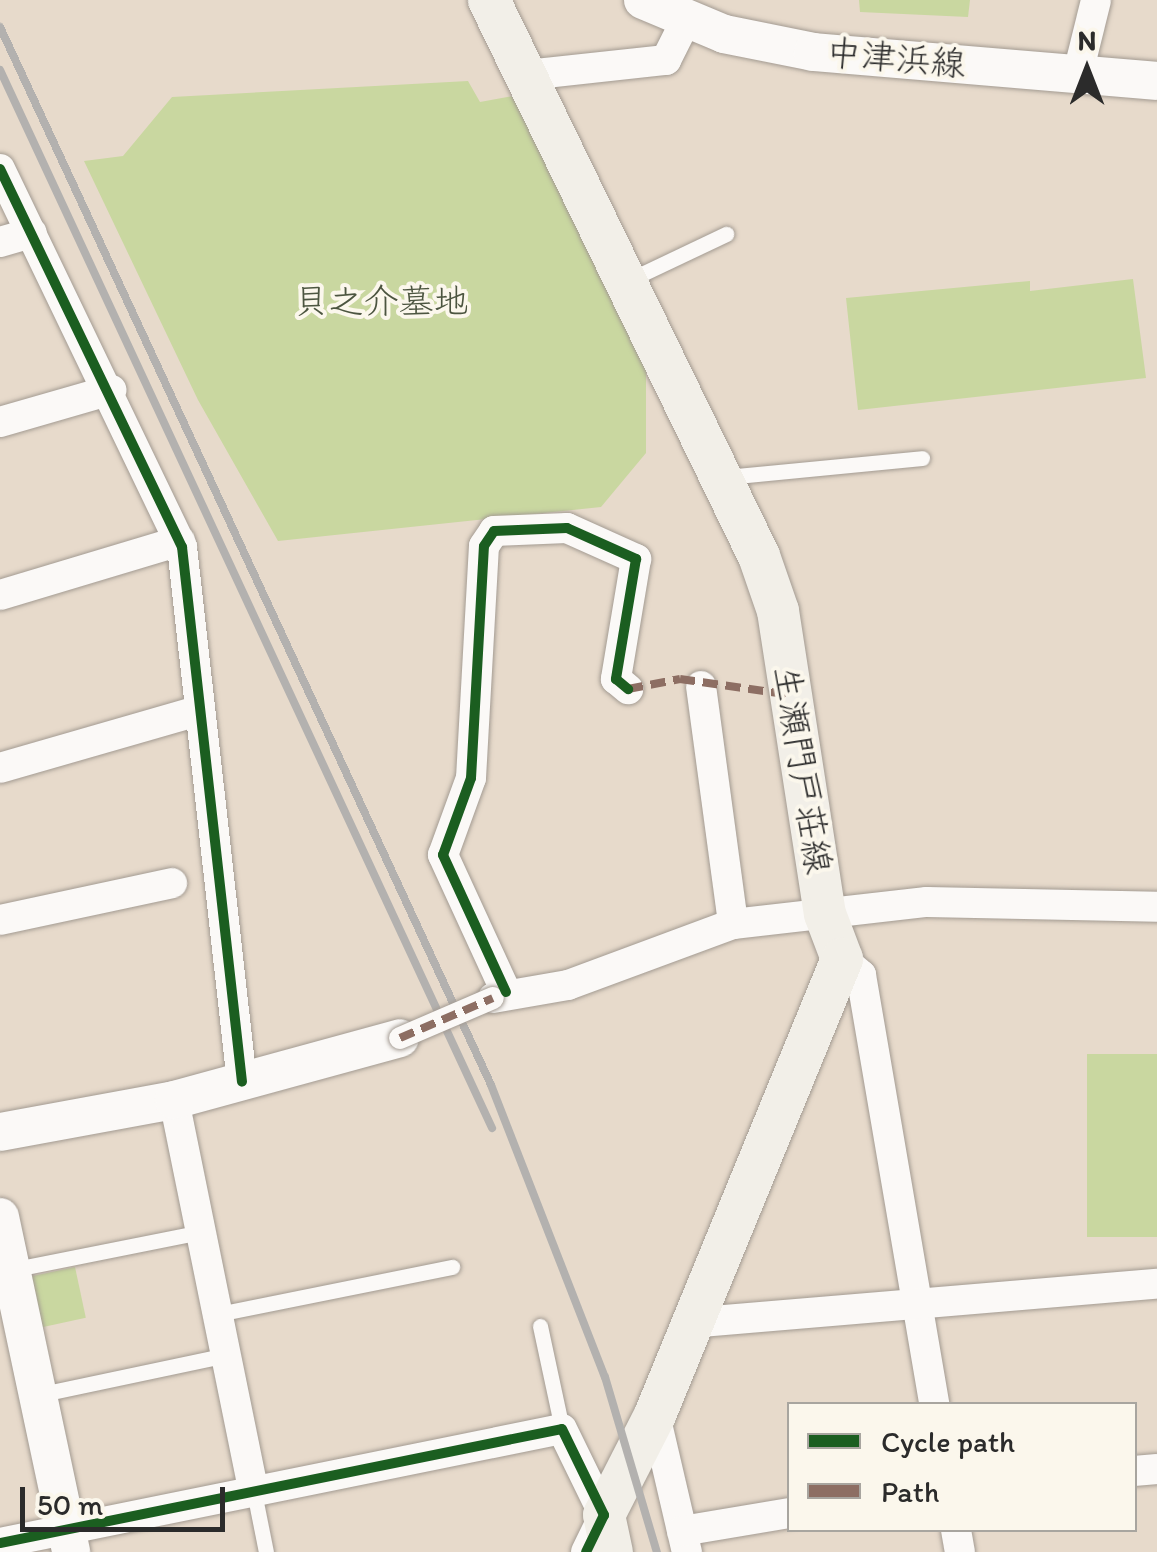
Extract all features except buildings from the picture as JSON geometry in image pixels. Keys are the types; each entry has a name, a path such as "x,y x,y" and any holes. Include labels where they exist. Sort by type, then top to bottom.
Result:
{"main road":[{"name":"生瀬門戸荘線","path":"489,0 722,477 778,610 825,914 842,959"},
{"path":"601,1540 842,959"}],"street":[{"path":"1078,73 1096,0"},
{"path":"527,75 666,60 662,8"},
{"name":"中津浜線","path":"662,8 813,52 1157,81"},
{"path":"0,169 111,390 180,541 242,1082"},
{"path":"0,242 32,232"},
{"path":"0,422 111,390"},
{"path":"500,995 442,855 471,778 484,546 494,531 566,528 636,559 616,678 628,689"},
{"path":"0,596 180,541"},
{"path":"701,686 733,924"},
{"path":"0,768 198,711"},
{"path":"0,920 172,884"},
{"path":"0,1132 174,1100 400,1038 500,995 568,985 733,924 927,902 1157,906"},
{"path":"842,959 861,975 934,1402"},
{"path":"174,1100 254,1492"},
{"path":"0,1217 10,1270 13,1344 37,1395 68,1540"},
{"path":"689,1322 1157,1284"},
{"path":"655,1415 685,1541 787,1515"},
{"path":"0,1543 68,1540 254,1492 562,1430 601,1540"}],"lane":[{"path":"627,282 726,234"},
{"path":"722,477 922,458"},
{"path":"10,1270 201,1232"},
{"path":"218,1314 452,1267"},
{"path":"540,1326 562,1430"},
{"path":"37,1395 226,1355"},
{"path":"254,1492 266,1552"}],"green space":[{"path":"859,0 970,0 968,17 860,12"},
{"name":"貝之介墓地","path":"468,81 480,102 513,96 646,365 646,453 601,507 278,541 198,400 84,161 123,156 172,97"},
{"path":"1133,279 1146,378 858,410 846,298 1030,281 1030,291"},
{"path":"1087,1054 1157,1054 1157,1237 1087,1237"},
{"path":"75,1267 86,1318 40,1328 29,1277"}],"railway":[{"path":"0,27 491,1085 605,1377 657,1552"},
{"path":"0,70 492,1128"}],"marked path":[{"path":"628,689 680,679 792,695"},
{"path":"400,1038 493,998"}],"cycle path":[{"path":"0,169 182,547 242,1082"},
{"path":"506,992 443,855 471,778 484,546 494,531 567,528 636,559 616,679 628,689"},
{"path":"0,1543 562,1429 604,1515 586,1552"}]}
